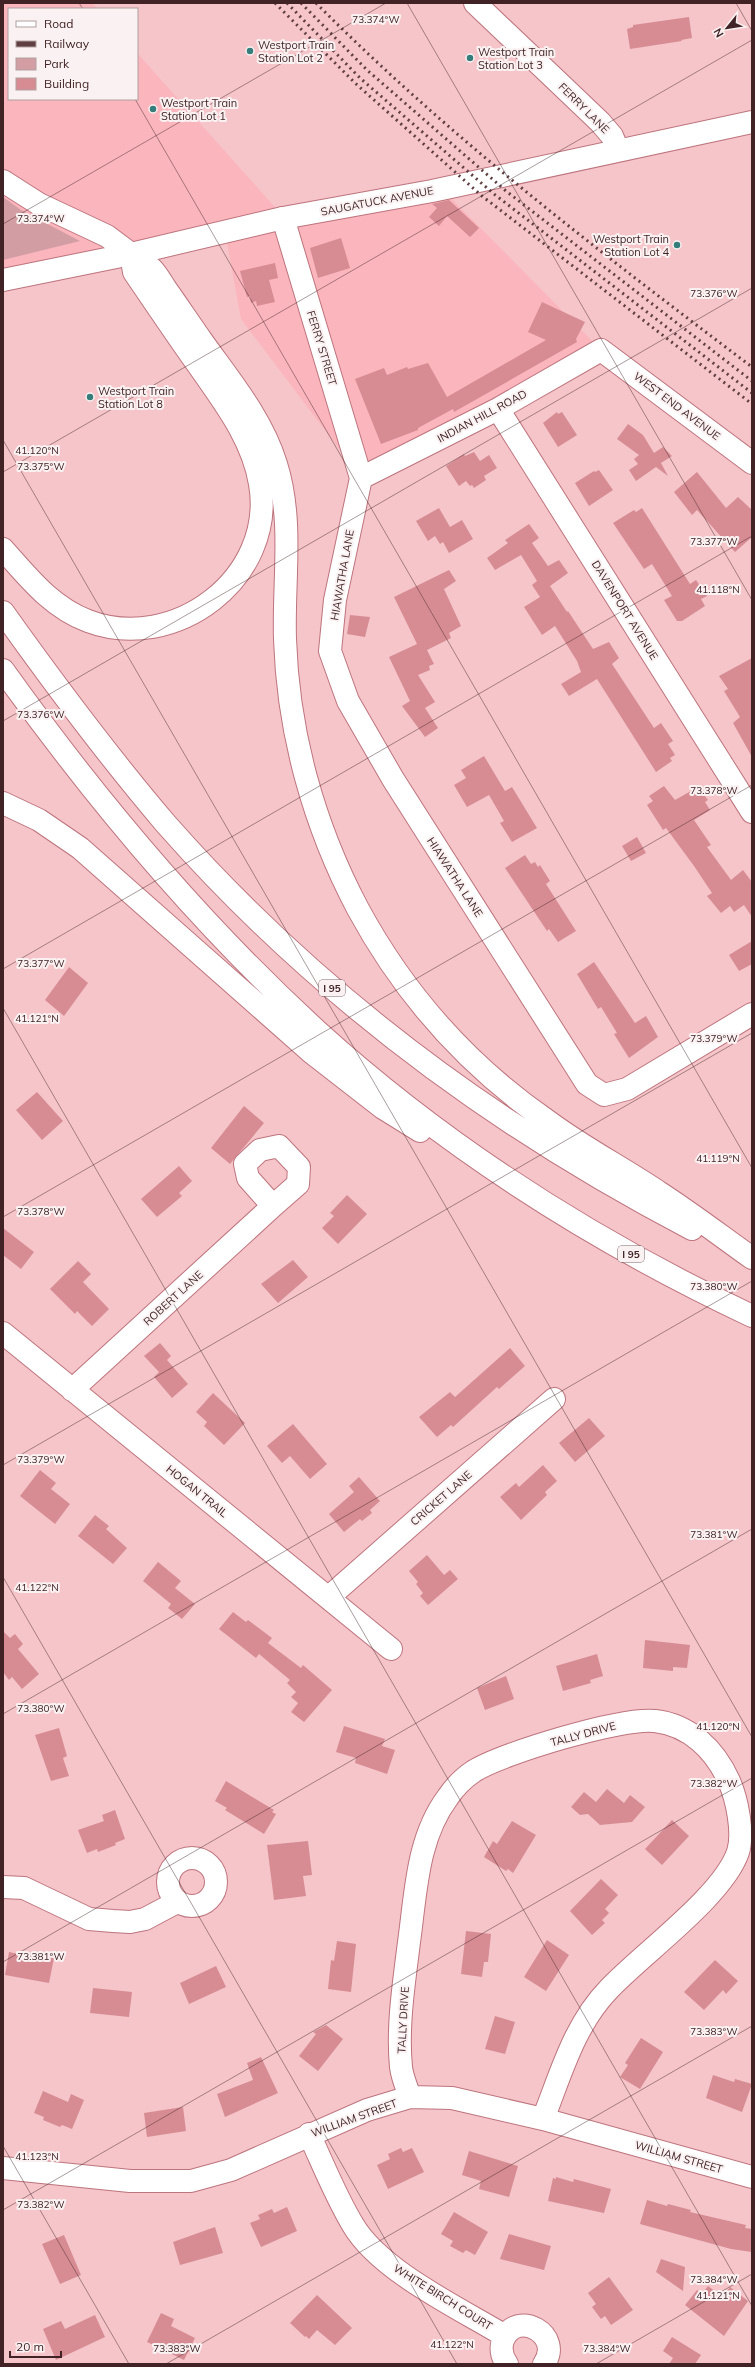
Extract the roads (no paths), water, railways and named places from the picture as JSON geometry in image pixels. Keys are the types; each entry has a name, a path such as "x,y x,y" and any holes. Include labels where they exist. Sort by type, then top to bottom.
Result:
{"main road":[{"name":"FERRY LANE","path":"475,3 600,122 612,136 618,150"},
{"name":"SAUGATUCK AVENUE","path":"3,280 131,254 283,218 432,191 752,122"},
{"path":"3,181 39,204 107,236 151,268 261,428 276,463 281,482 286,518 287,664 298,743 311,795 328,844 348,888 384,952 413,994 446,1033 507,1091 572,1138 662,1194 752,1258"},
{"name":"FERRY STREET","path":"283,218 361,478"},
{"path":"3,548 39,589 63,608 97,623 135,629 166,624 196,612 221,593 250,555 260,526 262,505 260,483 252,454 221,399 134,272 131,254"},
{"name":"INDIAN HILL ROAD","path":"361,478 498,409 601,350"},
{"name":"WEST END AVENUE","path":"601,350 752,463"},
{"name":"DAVENPORT AVENUE","path":"498,409 752,812"},
{"name":"HIAWATHA LANE","path":"361,478 335,600 330,651 348,701 393,779 588,1084 604,1095 627,1089 752,1014"},
{"name":"I 95","path":"3,612 88,729 167,824 251,913 341,996 437,1072 538,1142 643,1203 752,1258"},
{"name":"I 95","path":"3,670 68,759 111,813 188,900 272,989 318,1032 413,1111 515,1183 619,1248 674,1278 752,1316"},
{"path":"3,802 39,820 80,848 265,1013 348,1083 417,1130 515,1183"},
{"name":"ROBERT LANE","path":"72,1390 273,1206"},
{"name":"HOGAN TRAIL","path":"3,1333 391,1649"},
{"name":"CRICKET LANE","path":"328,1597 554,1399"},
{"name":"TALLY DRIVE","path":"410,2097 401,2069 401,2008 420,1861 429,1828 448,1796 473,1772 507,1755 617,1724 654,1721 685,1730 708,1747 724,1770 736,1795 739,1822 739,1850 727,1874 708,1896 608,1990 588,2015 578,2031 543,2119"},
{"path":"3,1886 24,1888 89,1919 130,1922 145,1919 177,1902"},
{"name":"WILLIAM STREET","path":"3,2168 130,2181 191,2181 231,2170 309,2134 367,2110 410,2097 452,2098 543,2119 752,2177"},
{"name":"WHITE BIRCH COURT","path":"309,2134 353,2226 374,2251 408,2278 505,2336"},
{"name":"WHITE BIRCH COURT","path":"507,2364 501,2351 505,2336 519,2326 535,2327 542,2332 549,2347 548,2355 544,2364"}],"railway":[{"path":"275,3 355,83 482,196 752,404"},
{"path":"287,3 360,78 494,194 752,393"},
{"path":"301,3 367,70 506,191 752,381"},
{"path":"316,3 419,101 528,193 639,281 752,367"}],"place":[{"name":"Westport Train Station Lot 2","path":"250,51"},
{"name":"Westport Train Station Lot 3","path":"470,58"},
{"name":"Westport Train Station Lot 1","path":"153,109"},
{"name":"Westport Train Station Lot 4","path":"677,245"},
{"name":"Westport Train Station Lot 8","path":"90,397"}]}
